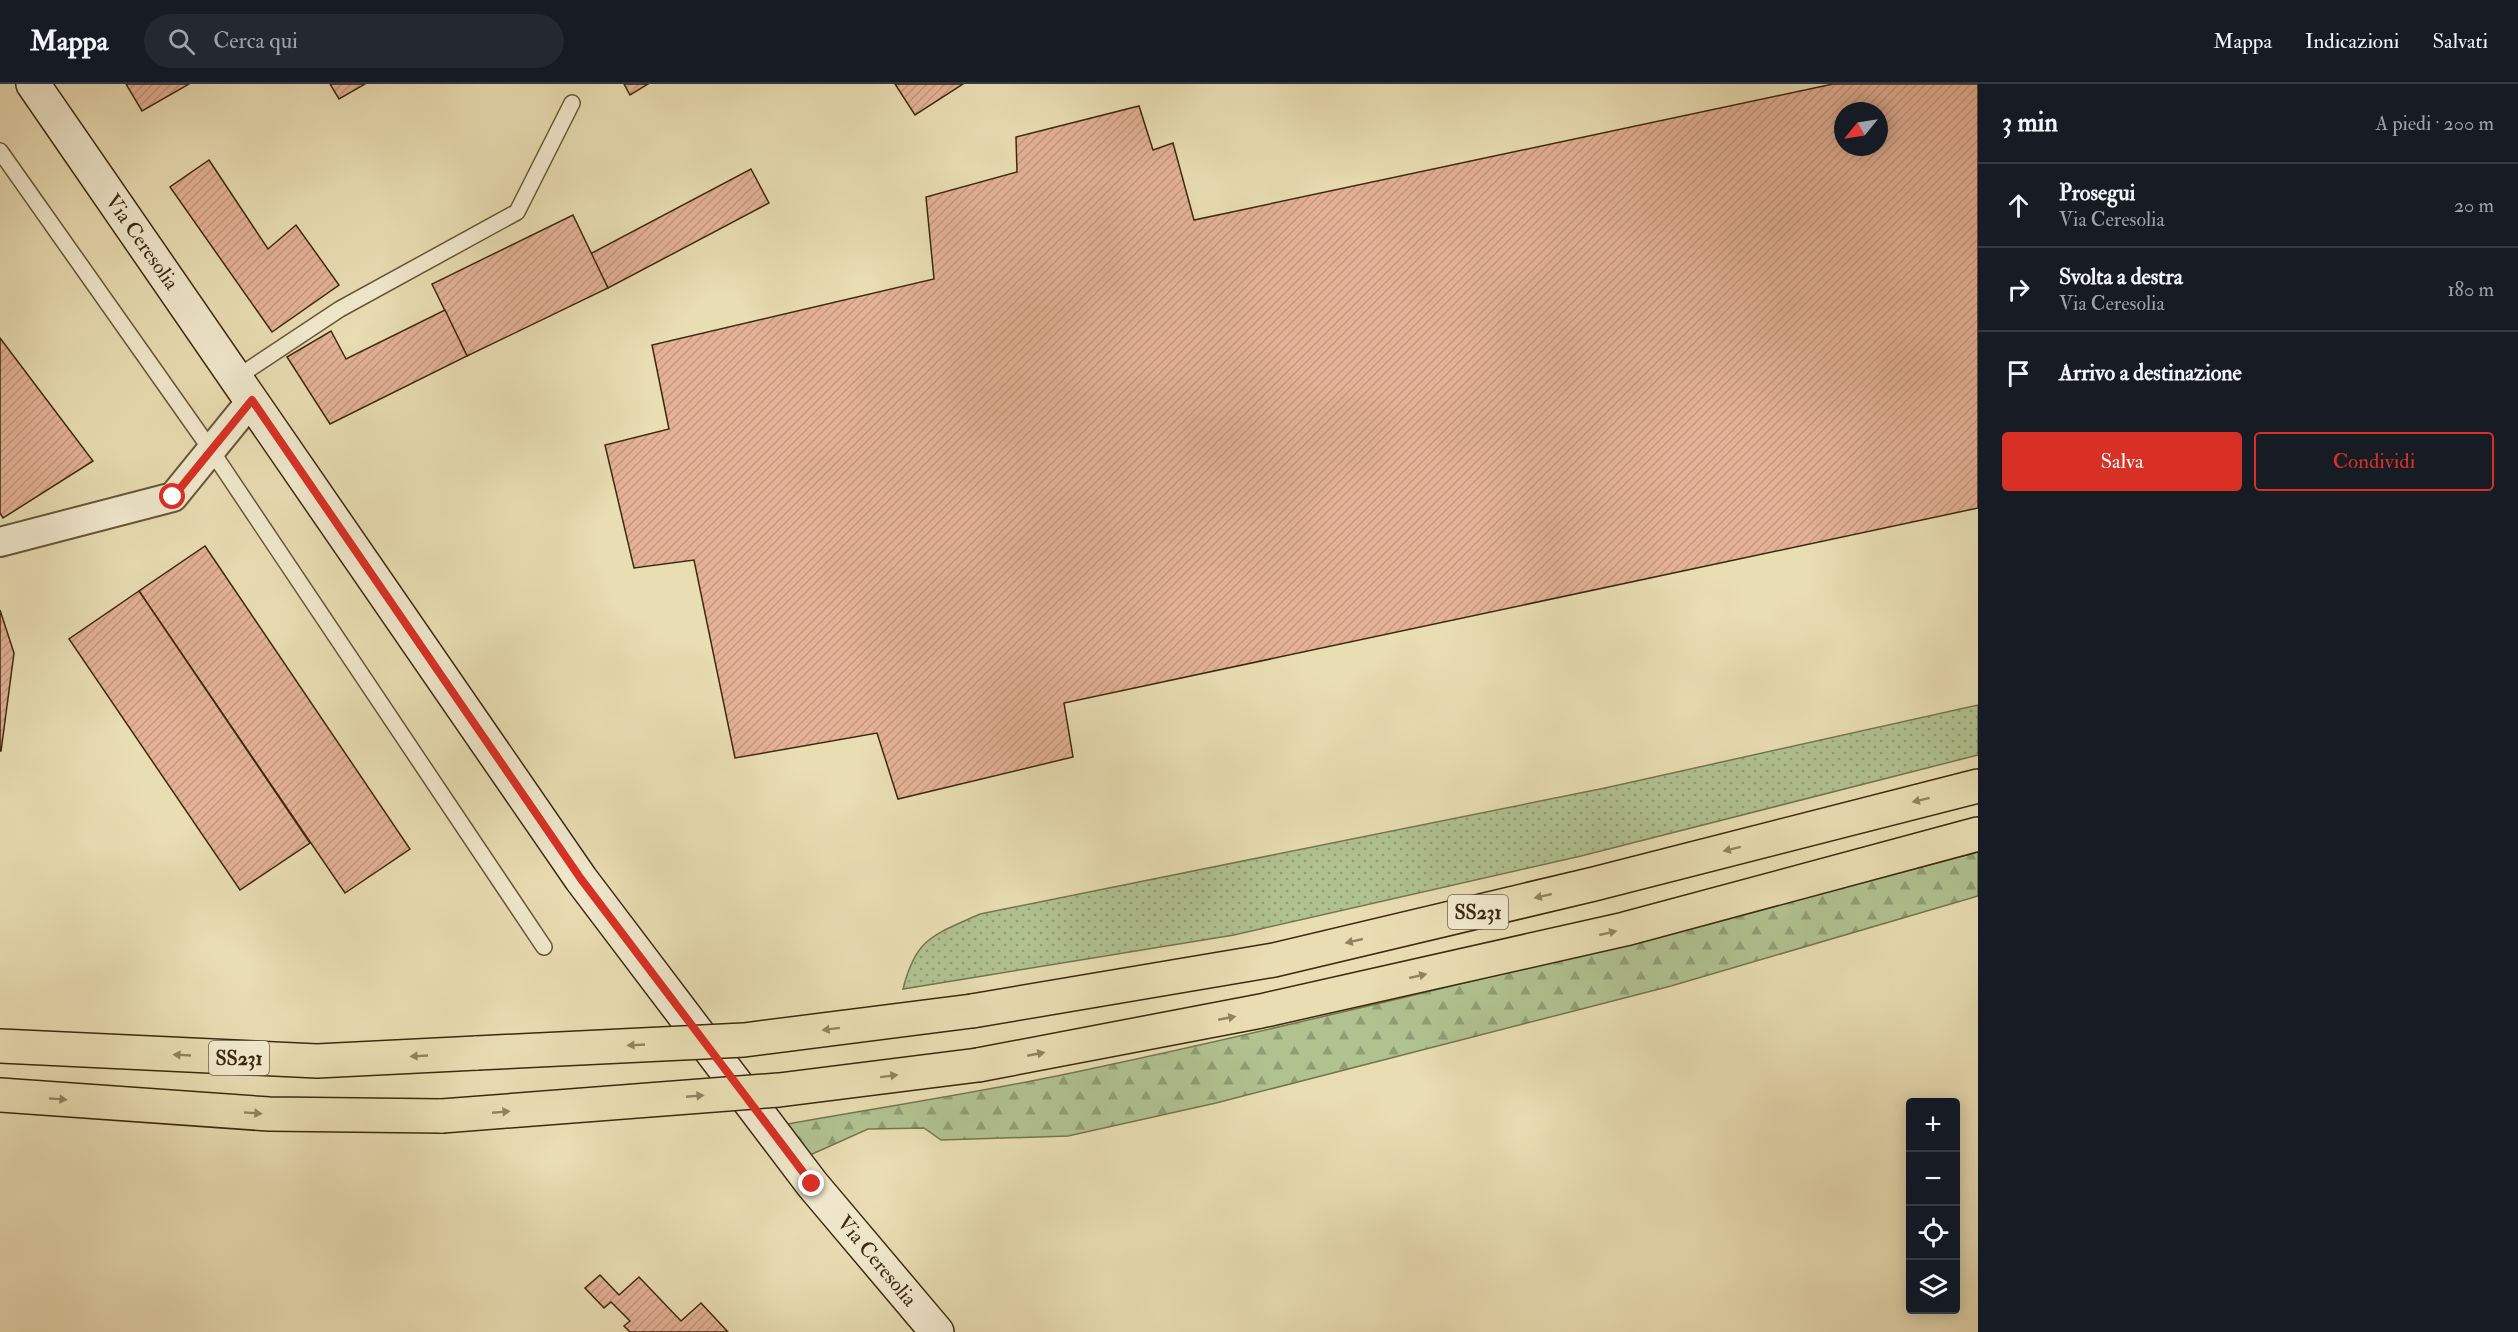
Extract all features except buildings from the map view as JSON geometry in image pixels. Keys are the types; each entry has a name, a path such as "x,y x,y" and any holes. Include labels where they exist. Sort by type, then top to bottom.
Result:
{"highway":[{"name":"SS231","path":"0,1046 317,1061 744,1040 972,1011 1274,960 1594,884 1978,786"},
{"name":"SS231","path":"0,1095 269,1114 442,1116 779,1089 978,1065 1261,1011 1625,929 1978,834"}],"main road":[{"name":"Via Ceresolia","path":"33,84 588,889 812,1184 937,1332"}],"street":[{"path":"0,542 173,497 211,450 244,389"}],"lane":[{"path":"244,389 340,309 517,213 573,103"},
{"path":"0,151 211,450 544,947"}],"green space":[{"path":"1978,705 1978,755 1581,856 1234,935 903,989 914,958 929,940 950,927 980,914 1605,788"},
{"path":"1978,852 1978,896 1671,986 1216,1103 1068,1136 941,1140 924,1128 868,1129 810,1155 788,1124 1090,1069 1313,1019"}],"route":[{"path":"173,497 252,400 383,594 581,879 812,1184"}]}
